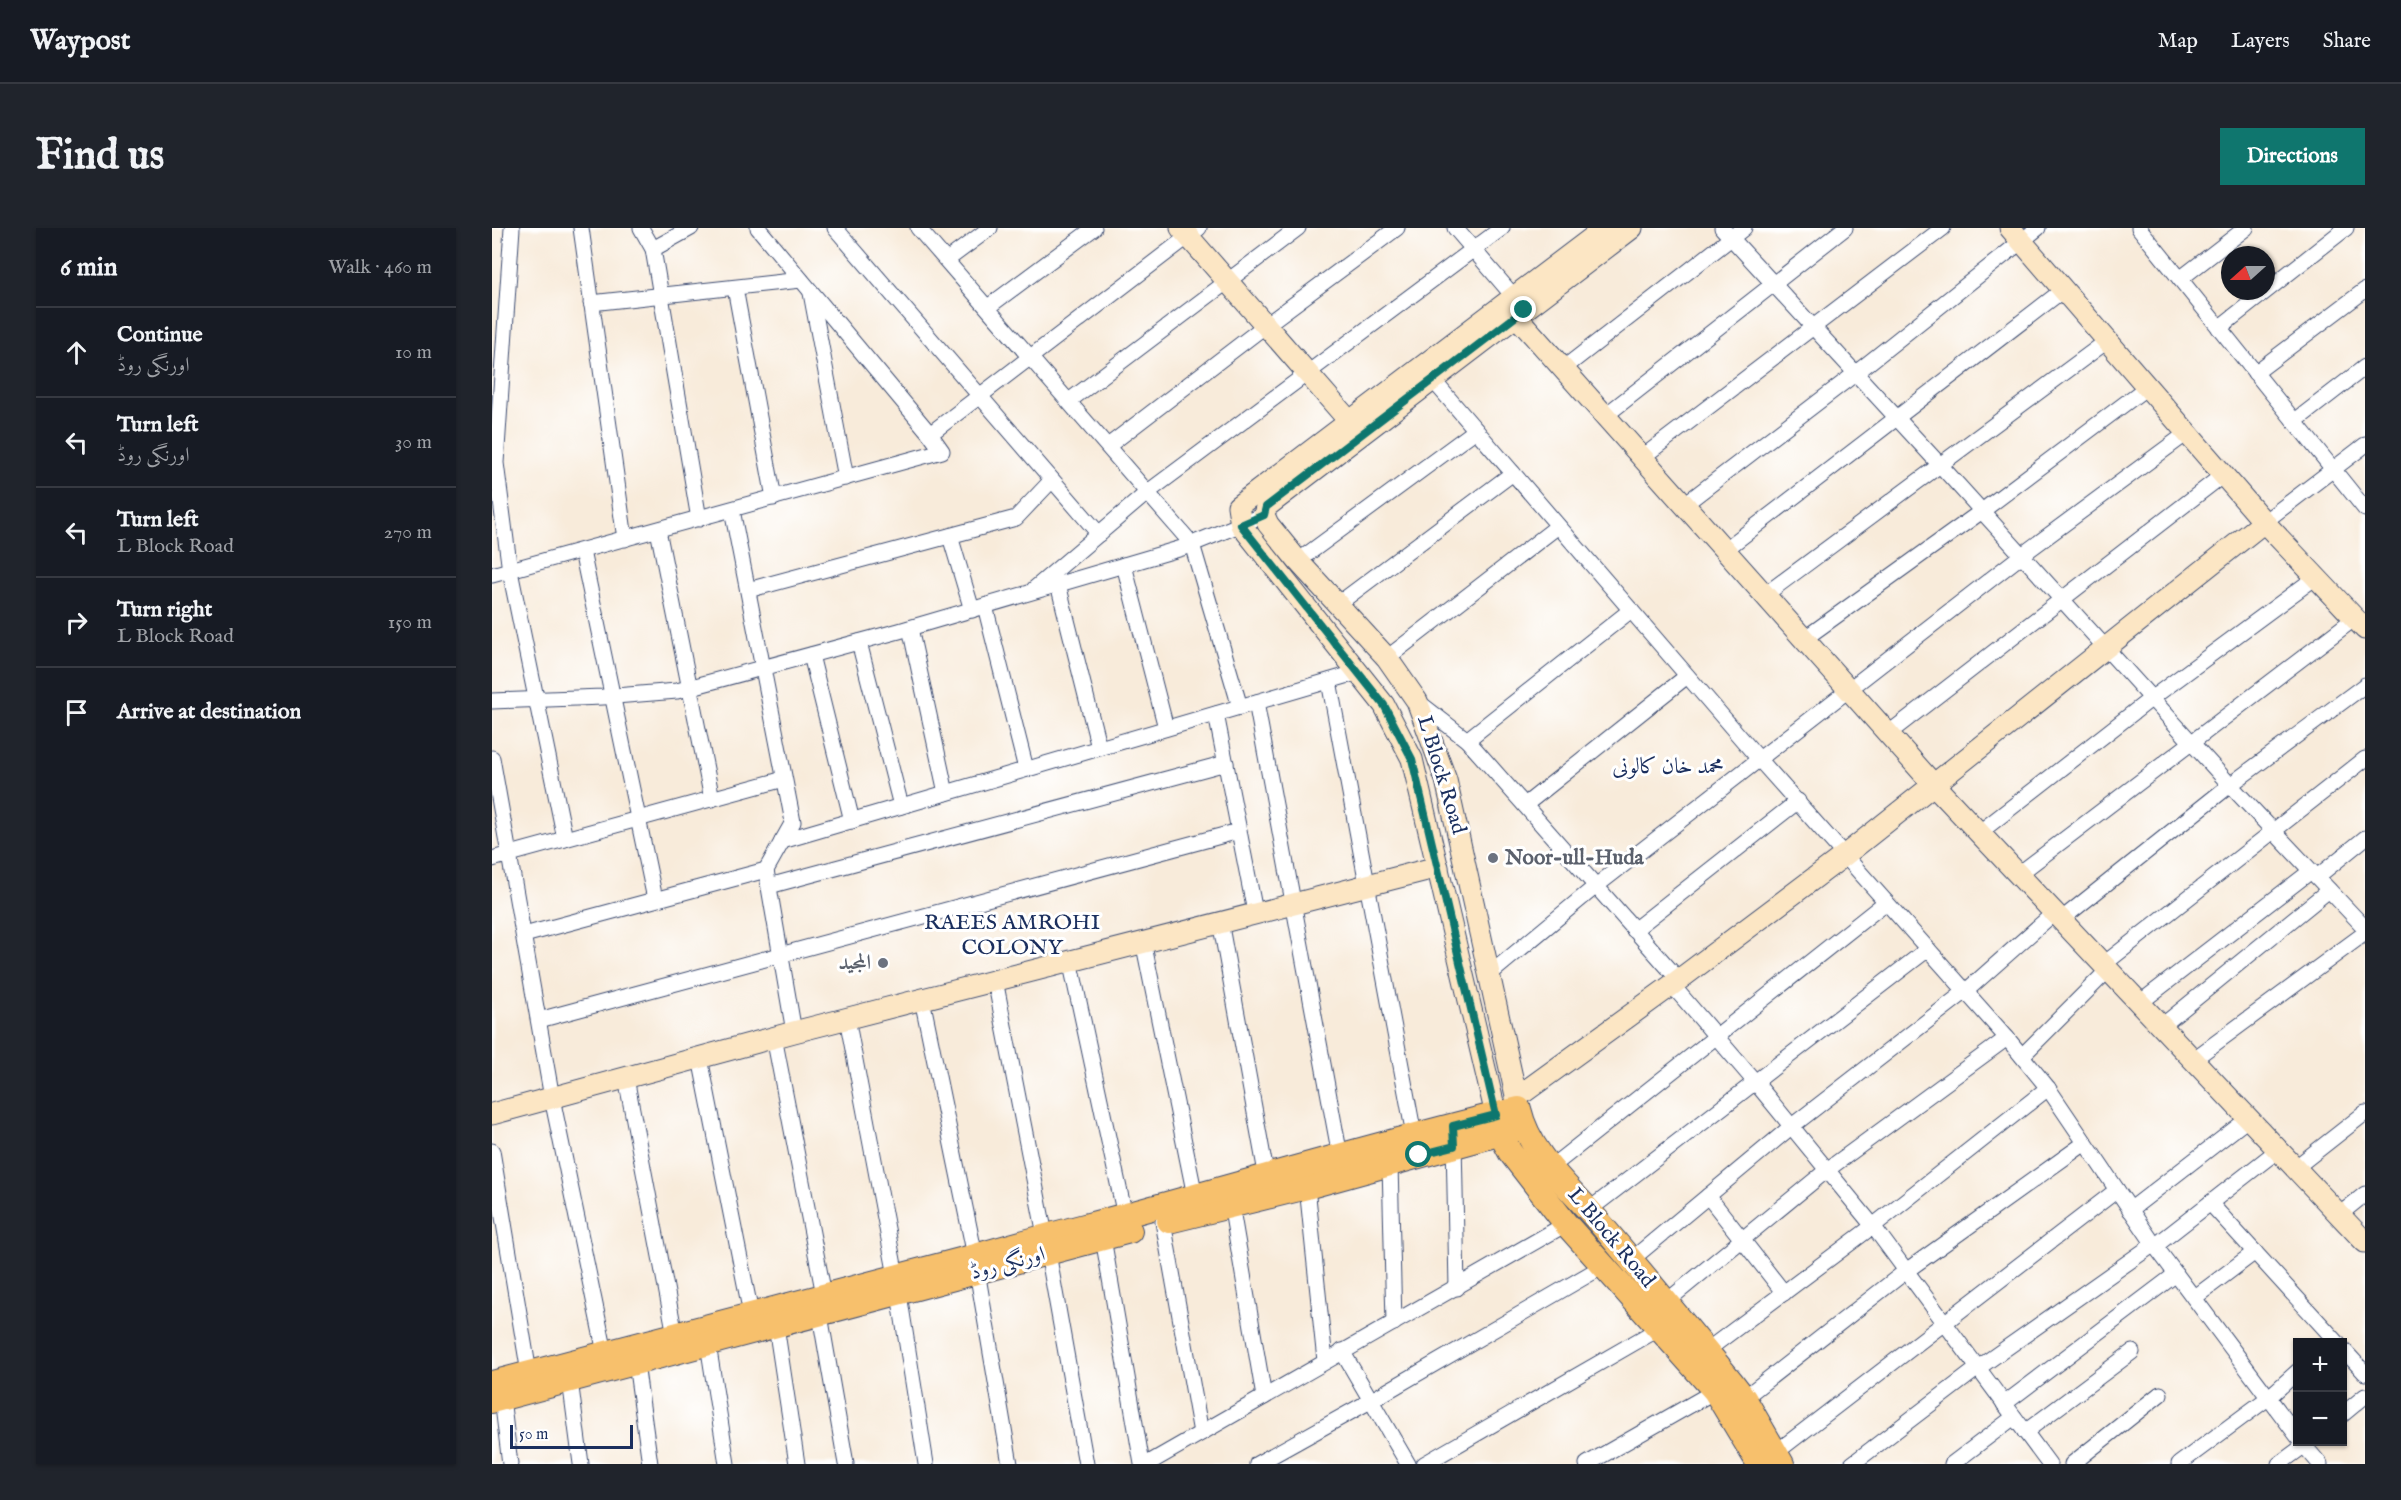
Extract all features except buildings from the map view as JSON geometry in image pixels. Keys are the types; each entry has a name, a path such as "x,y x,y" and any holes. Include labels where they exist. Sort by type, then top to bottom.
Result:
{"main road":[{"name":"اورنگی روڈ","path":"495,1394 529,1373 752,1314 822,1305 1047,1244 1125,1216 1195,1196 1269,1186 1307,1187 1390,1164 1454,1136 1498,1125 1520,1111"},
{"name":"L Block Road","path":"1520,1111 1528,1137 1550,1168 1589,1210 1744,1398 1767,1462"},
{"name":"L Block Road","path":"1498,1125 1510,1152 1566,1224 1605,1265 1715,1391 1767,1462"},
{"name":"اورنگی روڈ","path":"1047,1244 1103,1238 1231,1204 1340,1156 1414,1136 1454,1136"},
{"name":"اورنگی روڈ","path":"495,1394 570,1380 776,1326 822,1305"}],"street":[{"path":"512,228 494,463 510,571 565,839"},
{"path":"581,228 624,539"},
{"path":"641,228 653,249 699,519"},
{"path":"653,249 691,228"},
{"path":"492,575 942,451 758,228"},
{"path":"835,228 1099,534"},
{"path":"918,228 1192,544 1239,707"},
{"path":"947,261 990,228"},
{"path":"988,307 1094,228"},
{"path":"1069,401 1298,228"},
{"path":"1108,446 1397,228"},
{"path":"1455,228 1564,368 1849,690 1934,784 2365,1242"},
{"path":"1031,593 1148,492 1502,228"},
{"path":"492,701 613,697 677,691 1031,593 1192,544 1241,525 1264,515 1266,507 1432,379 1605,228"},
{"path":"1241,525 1238,506 1244,500 1350,422 1632,228"},
{"path":"1564,368 1727,233 1744,228"},
{"path":"1606,416 1845,228"},
{"path":"1644,456 1943,228"},
{"path":"1685,504 1856,373 2015,235 2038,228"},
{"path":"2139,228 2365,509"},
{"path":"2180,279 2246,228"},
{"path":"2219,328 2346,228"},
{"path":"930,434 1189,231 1227,281 1350,422"},
{"path":"1727,233 1941,465 2230,785 2363,924 2194,1059"},
{"path":"2015,235 2264,522 2360,623 2192,743 2019,874"},
{"path":"591,303 735,288 806,286"},
{"path":"806,286 846,478"},
{"path":"735,288 774,498"},
{"path":"1726,549 2062,290"},
{"path":"2255,373 2365,290"},
{"path":"1766,594 2108,341"},
{"path":"2294,422 2365,367"},
{"path":"1432,379 1759,759 2022,1056 2048,1088 2154,1245 2293,1429"},
{"path":"1804,639 1982,511 2147,387"},
{"path":"1298,561 1476,430"},
{"path":"1490,974 1596,886 1759,759 2022,555 2187,433"},
{"path":"1520,1111 1675,982 1845,855 2264,522 2365,445"},
{"path":"1338,604 1513,473"},
{"path":"1889,733 2223,474"},
{"path":"748,590 1016,518 1052,480"},
{"path":"732,510 793,822 766,870 781,955 784,1035 846,1464"},
{"name":"L Block Road","path":"1264,515 1268,524 1298,561 1387,658 1417,701 1446,780 1520,1111"},
{"name":"L Block Road","path":"1241,525 1384,705 1412,759 1498,1125"},
{"path":"1387,658 1558,526"},
{"path":"658,530 712,799"},
{"path":"950,536 978,608 1026,769"},
{"path":"582,551 655,899"},
{"path":"1124,565 1166,728"},
{"path":"1980,832 2152,698 2316,577"},
{"path":"1058,584 1099,748"},
{"path":"1467,740 1631,610"},
{"path":"910,628 946,793"},
{"path":"859,642 901,806"},
{"path":"810,655 852,820"},
{"path":"782,841 1359,672"},
{"path":"1525,805 1687,676"},
{"path":"1329,681 1414,1136"},
{"path":"1631,1260 1792,1126 1966,992 2059,915 2365,686"},
{"path":"1417,701 1467,740 1634,930 1716,1037 1873,1226 2049,1464"},
{"path":"1256,702 1340,1156"},
{"path":"1216,714 1255,912"},
{"path":"492,758 511,854 552,1098 605,1353"},
{"path":"2022,1056 2107,966 2365,759"},
{"path":"769,886 1226,763"},
{"path":"492,859 784,779"},
{"path":"1634,930 1798,801"},
{"path":"539,1020 1239,831"},
{"path":"2141,1002 2365,838"},
{"path":"492,1114 847,1018 1438,867"},
{"path":"524,935 766,870"},
{"path":"2163,1025 2329,890"},
{"path":"1550,1168 1887,902"},
{"path":"1220,921 1269,1186"},
{"path":"1143,941 1195,1196"},
{"path":"1589,1210 1928,949"},
{"path":"1070,960 1125,1216"},
{"path":"995,980 1047,1244 1086,1464"},
{"path":"922,999 976,1263 1010,1464"},
{"path":"847,1018 897,1285 926,1464"},
{"path":"1666,1302 1827,1170 2007,1038"},
{"path":"700,1058 752,1314"},
{"path":"626,1078 675,1335"},
{"path":"1706,1351 1873,1226 2048,1088"},
{"path":"2295,1168 2365,1113"},
{"path":"2130,1209 2249,1118"},
{"path":"1454,1136 1456,1288"},
{"path":"1744,1398 1906,1271 2085,1143"},
{"path":"1852,1464 1978,1368 2154,1245 2278,1150"},
{"path":"492,1151 529,1373"},
{"path":"1390,1164 1394,1323"},
{"path":"1307,1187 1326,1361"},
{"path":"1767,1462 1944,1322 2117,1190"},
{"path":"2339,1215 2365,1194"},
{"path":"1708,1196 1784,1293"},
{"path":"2210,1203 2332,1338"},
{"path":"1231,1204 1264,1397"},
{"path":"1163,1222 1201,1433"},
{"path":"1147,1464 1566,1224"},
{"path":"1103,1238 1142,1464"},
{"path":"2194,1298 2255,1252"},
{"path":"1257,1464 1605,1265"},
{"path":"2004,1404 2176,1274"},
{"path":"776,1326 797,1464"},
{"path":"1424,1464 1660,1328"},
{"path":"708,1344 727,1464"},
{"path":"1342,1351 1408,1464"},
{"path":"2025,1432 2132,1352"},
{"path":"2347,1354 2365,1373"},
{"path":"636,1363 650,1464"},
{"path":"2179,1464 2268,1398 2293,1376"},
{"path":"570,1380 581,1464"},
{"path":"1587,1464 1715,1391"},
{"path":"495,1394 510,1464"},
{"path":"2072,1464 2160,1394"},
{"path":"2347,1412 2365,1396"},
{"path":"1952,1464 2014,1417"},
{"path":"2279,1464 2299,1446"},
{"path":"2306,1446 2320,1464"}],"place":[{"name":"Noor-ull-Huda","path":"1493,858"},
{"name":"المجید","path":"883,963"}],"district":[{"name":"محمد خان کالونی","path":"1668,767"},
{"name":"RAEES AMROHI COLONY","path":"1012,936"}],"route":[{"path":"1419,1155 1454,1146 1453,1126 1496,1115 1412,759 1384,705 1241,525 1264,515 1266,507 1524,310"}]}
